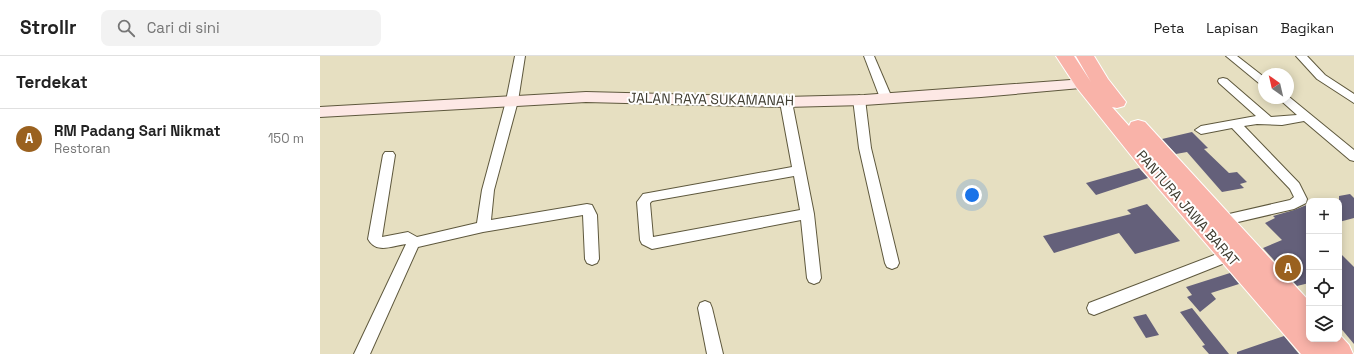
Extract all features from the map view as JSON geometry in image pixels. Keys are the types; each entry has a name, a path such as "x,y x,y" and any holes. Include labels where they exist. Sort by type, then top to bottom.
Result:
{"highway":[{"name":"PANTURA JAWA BARAT","path":"1065,56 1092,83 1148,163 1318,354"},
{"path":"1085,56 1092,83 1160,154 1306,316"},
{"path":"1330,342 1340,354"}],"street":[{"path":"483,227 488,190 512,101 520,56"},
{"path":"869,56 886,98"},
{"path":"1231,56 1258,77"},
{"path":"1301,56 1321,77 1354,99"},
{"path":"1223,80 1268,120"},
{"name":"JALAN RAYA SUKAMANAH","path":"320,112 512,101 621,97 786,102 886,98 1092,83"},
{"path":"860,99 865,148 892,263"},
{"path":"786,102 807,214 814,278"},
{"path":"1291,104 1354,157"},
{"path":"1201,130 1234,123 1268,120 1282,121 1307,117"},
{"path":"1221,221 1294,204 1301,198 1295,186 1234,123"},
{"path":"389,156 375,239 379,243 408,238 411,239 413,243"},
{"path":"798,171 648,197 643,202 647,240 652,243 807,214"},
{"path":"413,243 483,227 587,209 590,215 592,259"},
{"path":"362,354 413,243"},
{"path":"1094,308 1230,255"},
{"path":"706,308 715,354"}],"building":[{"path":"1192,132 1208,148 1204,149 1229,173 1237,172 1247,182 1240,184 1244,188 1222,192 1187,152 1176,154 1162,139"},
{"path":"1139,168 1148,178 1096,195 1086,183"},
{"path":"1350,194 1354,198 1354,218 1342,221 1342,198 1339,198 1339,196"},
{"path":"1147,204 1180,241 1135,254 1119,233 1054,253 1043,236 1131,214 1127,210"},
{"path":"1306,205 1306,284 1297,286 1263,248 1282,240 1265,223 1275,218 1273,216"},
{"path":"1342,255 1354,267 1354,344 1342,330"},
{"path":"1230,273 1239,284 1211,293 1216,299 1200,312 1187,297 1192,295 1186,287"},
{"path":"1192,308 1229,354 1209,354 1202,346 1205,345 1180,312"},
{"path":"1146,314 1159,335 1146,338 1133,317"},
{"path":"1284,336 1299,354 1237,354 1237,352"}],"place":[{"name":"RM Padang Sari Nikmat","path":"1288,268"}]}
